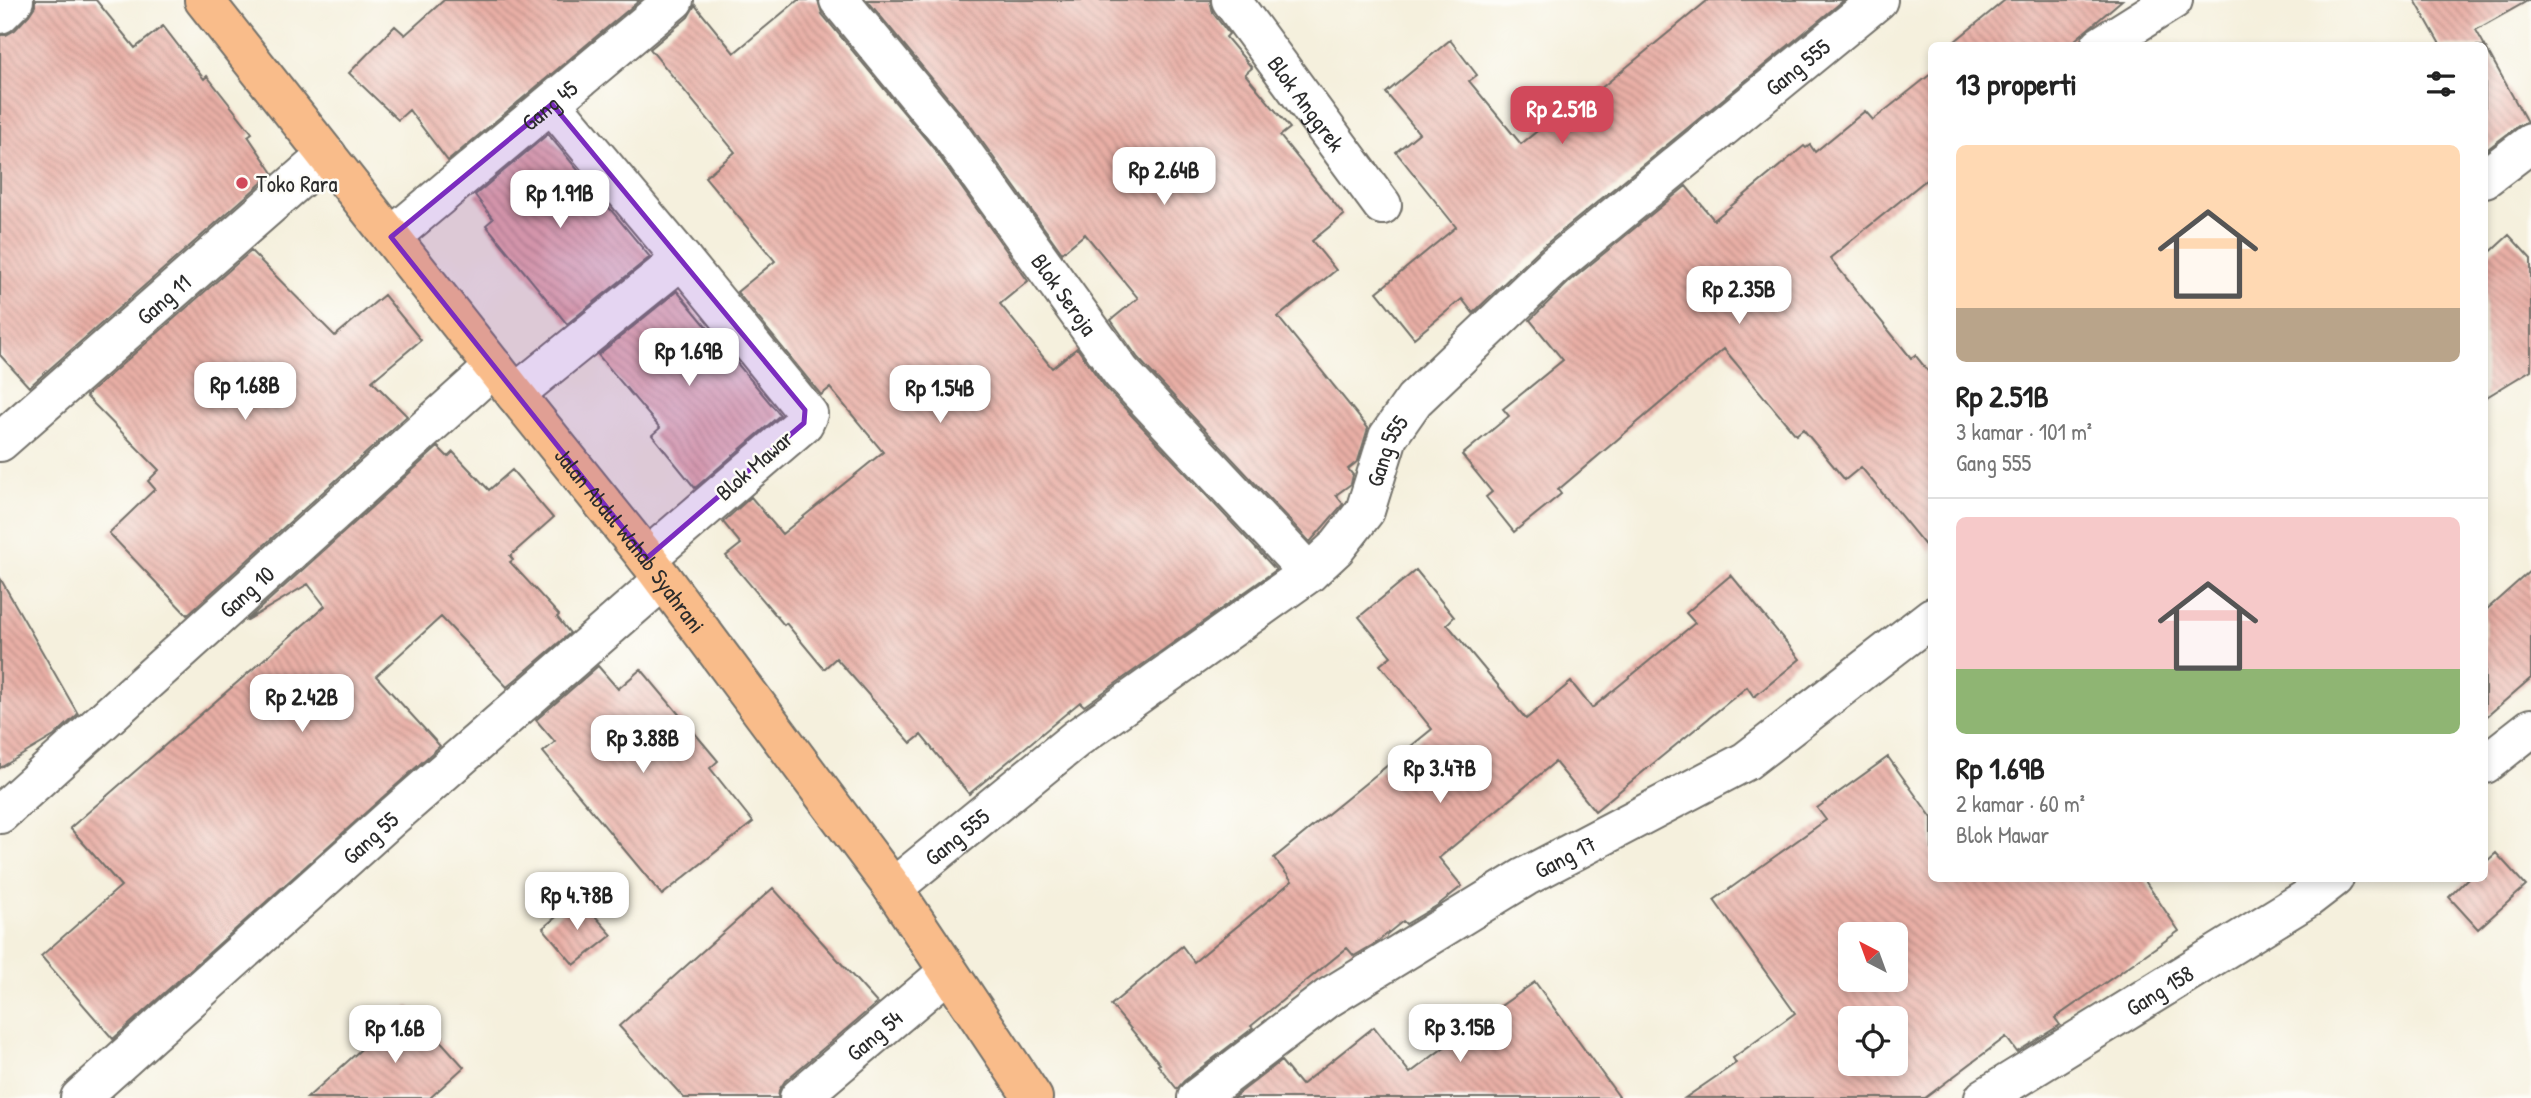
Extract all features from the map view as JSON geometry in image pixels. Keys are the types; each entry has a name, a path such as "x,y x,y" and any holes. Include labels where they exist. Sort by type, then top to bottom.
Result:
{"highway":[{"name":"Jalan Abdul Wahab Syahrani","path":"204,0 655,569 893,888 1033,1098"}],"street":[{"path":"0,14 14,0"},
{"name":"Gang 45","path":"391,237 674,0"},
{"name":"Blok Seroja","path":"839,0 951,136 1121,372 1309,573"},
{"name":"Blok Anggrek","path":"1231,0 1382,205"},
{"name":"Gang 555","path":"893,888 1077,738 1309,573 1336,548 1365,510 1388,437 1414,400 1554,266 1878,0"},
{"path":"2106,42 2172,0"},
{"name":"Blok Mawar","path":"552,104 682,259 808,417 655,569"},
{"path":"2488,176 2531,143"},
{"name":"Gang 11","path":"0,442 327,155"},
{"name":"Gang 10","path":"0,814 504,381 682,259"},
{"name":"Gang 55","path":"80,1098 391,818 655,569"},
{"name":"Gang 17","path":"1197,1098 1328,998 1525,877 1746,761 1928,620"},
{"path":"2488,762 2531,728"},
{"name":"Gang 158","path":"1984,1098 2308,898 2329,882"},
{"name":"Gang 54","path":"799,1098 948,972"}],"highlighted area":[{"path":"552,104 805,410 804,423 647,558 391,237"}],"building":[{"path":"35,0 96,0 135,48 163,26 204,79 207,76 252,133 248,136 273,173 29,387 0,355 0,35 15,30 35,6"},
{"path":"444,0 640,0 448,161 409,110 398,120 349,73 395,26 405,35"},
{"path":"798,0 818,0 822,14 934,149 1028,281 1000,304 1052,368 1077,348 1105,387 1276,570 1084,706 1080,702 969,794 921,735 911,743 836,658 824,669 726,556 741,544 723,522 751,497 782,534 883,452 830,388 821,395 737,292 775,261 705,177 735,152 650,49 688,17 695,5 734,53"},
{"path":"867,0 1210,0 1213,13 1229,34 1226,37 1252,68 1245,74 1290,128 1280,136 1344,215 1312,241 1336,270 1278,317 1368,428 1358,461 1348,469 1353,475 1351,484 1336,495 1343,504 1310,542 1138,358 1111,320 1138,298 1085,234 1062,253 968,122"},
{"path":"1708,0 1844,0 1540,249 1473,313 1462,299 1414,338 1377,292 1456,227 1396,152 1419,133 1386,93 1450,40 1477,75 1469,81 1521,144 1572,103 1577,108"},
{"path":"2005,0 2122,0 2073,42 1954,42"},
{"path":"2415,0 2529,0 2476,30 2483,42 2439,42"},
{"path":"2488,51 2527,122 2488,149"},
{"path":"1928,76 1928,178 1830,258 1911,358 1915,355 1928,371 1928,549 1861,467 1845,480 1803,429 1796,435 1724,349 1558,490 1561,494 1514,532 1486,497 1492,492 1462,455 1509,416 1503,409 1563,360 1530,320 1569,282 1686,186 1714,220 1804,146 1806,148 1810,145 1815,152 1865,111 1873,120"},
{"path":"548,134 650,257 567,324 486,225 493,219 475,195"},
{"path":"2509,235 2531,259 2531,370 2488,396 2488,254"},
{"path":"251,251 335,336 384,295 421,340 372,381 407,416 187,615 109,533 155,489 148,481 159,470 86,396"},
{"path":"677,291 780,415 695,488 652,435 660,428 598,355"},
{"path":"438,447 448,457 453,452 489,490 512,470 553,518 510,556 513,560 510,562 559,615 557,617 570,633 507,687 441,617 376,676 440,746 113,1039 41,956 121,886 70,828 325,606 308,584 246,621"},
{"path":"1416,570 1454,617 1447,624 1526,719 1571,682 1592,708 1695,623 1686,613 1731,575 1800,659 1754,697 1747,687 1595,811 1555,762 1439,858 1462,886 1438,905 1406,924 1403,921 1376,943 1354,956 1347,948 1177,1089 1111,1005 1182,946 1194,962 1292,881 1274,858 1432,729 1380,665 1391,656 1359,617"},
{"path":"2531,570 2531,678 2488,715 2488,608"},
{"path":"0,578 78,714 54,736 0,768"},
{"path":"598,666 618,689 641,669 718,761 710,768 753,822 662,895 543,752 555,742 536,720"},
{"path":"1888,757 1928,812 1928,882 2146,882 2179,931 2055,1018 2060,1025 2017,1052 2006,1037 1925,1098 1685,1098 1736,1063 1733,1058 1795,1013 1714,900 1826,820 1817,808"},
{"path":"2496,853 2526,886 2478,929 2449,897 2464,882 2488,882 2488,860"},
{"path":"773,888 877,1003 785,1081 779,1090 778,1098 684,1098 619,1026"},
{"path":"579,898 612,935 574,965 543,928"},
{"path":"1535,982 1620,1098 1233,1098 1281,1061 1301,1085 1374,1027 1410,1073"},
{"path":"409,1006 464,1067 430,1098 307,1098"}],"place":[{"name":"Toko Rara","path":"242,183"}]}
